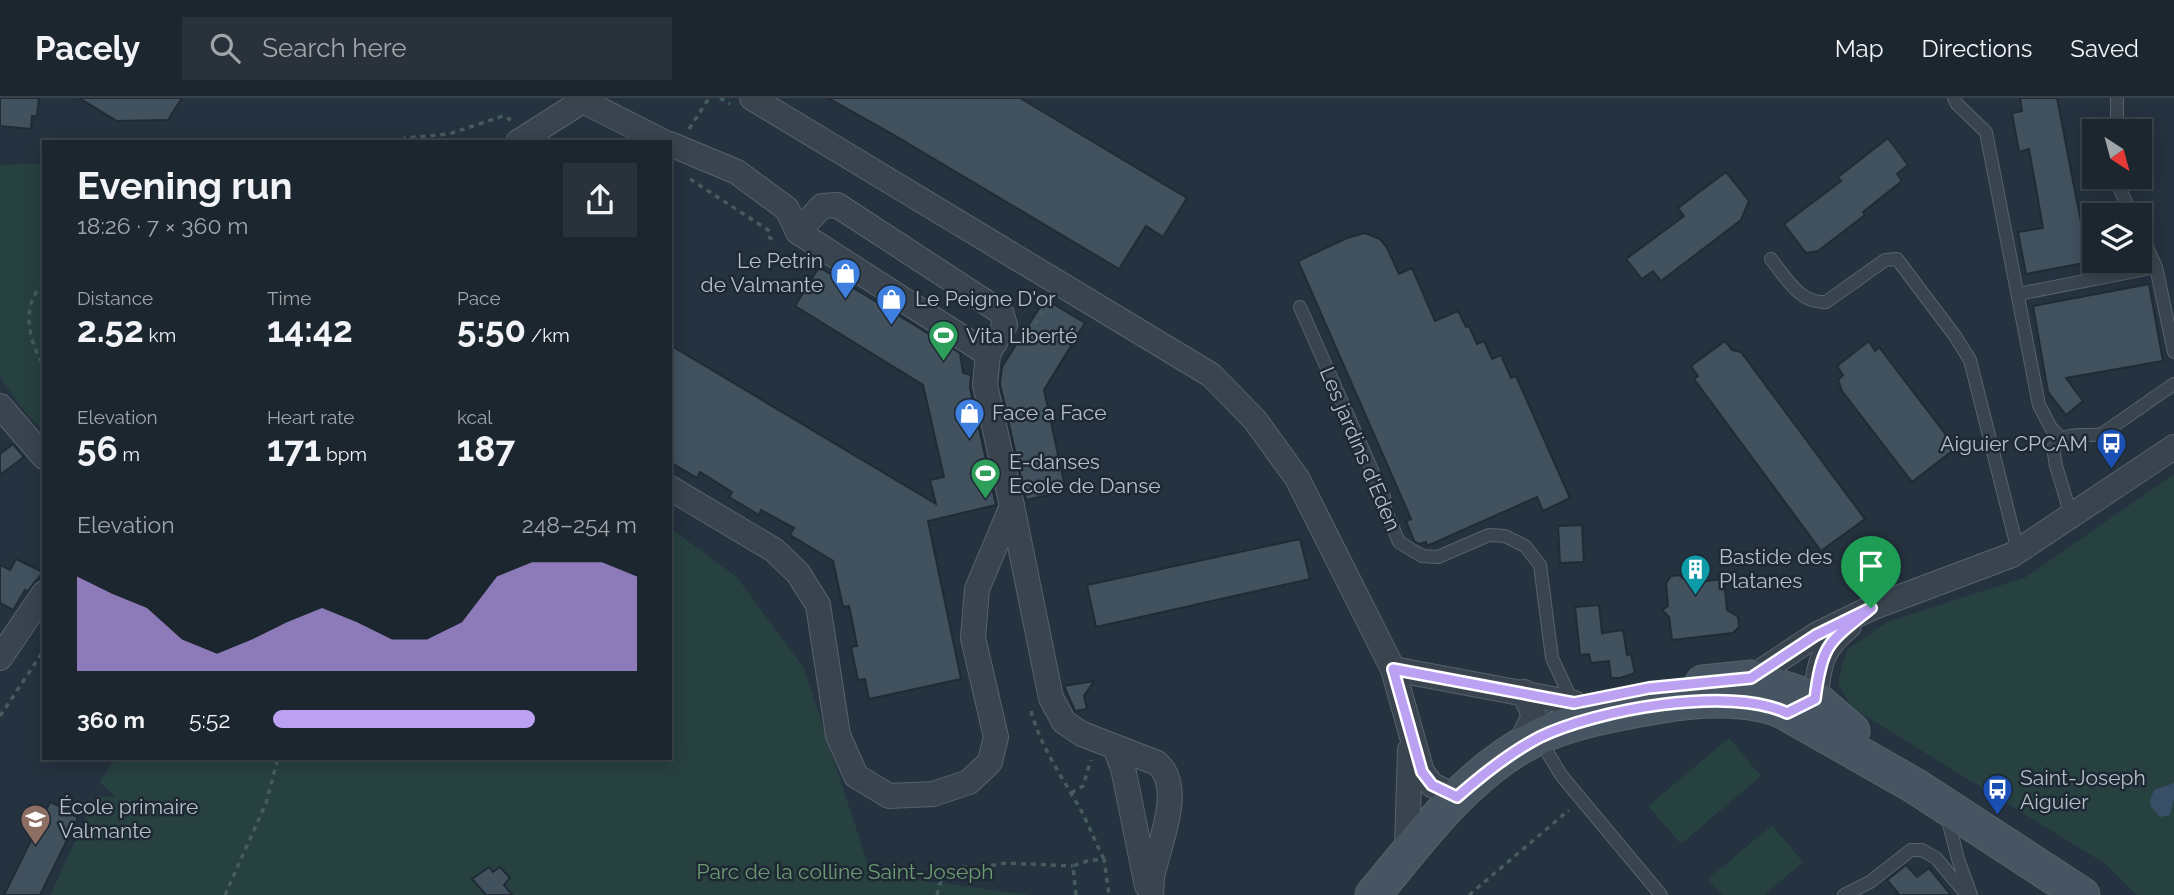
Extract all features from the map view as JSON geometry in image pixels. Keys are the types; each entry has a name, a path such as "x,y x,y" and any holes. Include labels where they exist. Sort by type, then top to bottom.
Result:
{"street":[{"path":"752,98 1211,374 1255,420 1297,478 1393,669 1422,772 1432,785 1450,794"},
{"path":"521,140 585,99 737,172 787,209 790,235"},
{"path":"790,235 822,206 837,205 1001,312 1005,325 988,354 985,384 1051,698 1064,722 1123,768 1150,895"},
{"path":"790,235 988,354"},
{"path":"0,406 42,455"},
{"path":"1391,870 1450,794 1463,768 1502,733 1574,703 1649,688 1751,678 1816,635 1871,608 1906,593 1992,564 2018,551 2174,447"},
{"path":"672,489 774,550 798,573 818,605 838,735 856,776 889,796 933,794 969,782 990,762 996,737 973,638 977,589 1012,506"},
{"path":"0,658 42,596"},
{"path":"1793,707 1819,671 1826,647 1871,608"},
{"path":"1393,669 1528,724 1556,730 1600,717 1671,703 1707,700 1793,707"},
{"path":"1751,678 2082,895"},
{"path":"1391,870 1411,736"},
{"path":"1104,751 1157,763 1164,768 1170,784 1165,832 1150,895"}],"lane":[{"path":"1954,98 1986,132 2039,405 2051,428 2061,438"},
{"path":"2117,98 2117,119"},
{"path":"2152,258 2174,352"},
{"path":"1770,259 1802,296 1820,302 1832,298 1885,260 1897,259 1970,360 2018,551"},
{"path":"2018,294 2156,267"},
{"name":"Les jardins d'Eden","path":"1300,307 1384,497 1385,509 1399,542 1422,556 1438,557 1489,535 1505,536 1525,546 1540,565 1552,658 1574,703"},
{"path":"2071,516 2053,448 2061,438 2076,433 2091,436 2102,434 2174,384"},
{"path":"1528,724 1561,775 1661,895"},
{"path":"1945,806 1969,895"},
{"path":"1844,895 1868,890 1911,850 1922,850 1936,858 1969,895"}],"path":[{"path":"674,140 709,98"},
{"path":"720,98 727,103"},
{"path":"404,140 449,134 503,116"},
{"path":"681,174 790,235"},
{"path":"42,286 38,289 28,318 36,355 42,362"},
{"path":"1020,348 1049,301"},
{"path":"0,716 42,653"},
{"path":"1071,793 1083,786 1104,751"},
{"path":"225,895 266,803 277,760"},
{"path":"1469,895 1581,799"},
{"path":"937,895 940,883 949,872 961,867 977,868 1006,863 1073,866 1104,859 1109,895"},
{"path":"1073,866 1076,895"}],"green space":[{"path":"42,163 42,429 25,412 0,378 0,165"},
{"path":"2174,474 2174,895 2137,895 2107,865 1854,709 1838,685 1848,649 1887,622 2026,577"},
{"name":"Parc de la colline Saint-Joseph","path":"672,529 737,577 804,668 871,874 1031,895 50,895 96,796 116,797 99,782 115,760 672,760"},
{"path":"1729,738 1761,776 1681,844 1648,806"},
{"path":"1772,825 1803,862 1764,895 1722,895 1708,879"}],"water":[{"path":"2174,783 2170,815 2160,817 2151,807 2150,800 2154,790"}],"building":[{"path":"0,98 39,98 37,116 32,116 31,129 0,126"},
{"path":"79,98 182,98 168,120 117,121"},
{"path":"828,98 1020,98 1187,198 1163,237 1146,226 1119,269"},
{"path":"2020,98 2057,98 2082,222 2082,263 2026,274 2018,232 2043,228 2029,149 2019,152 2012,113 2022,111"},
{"path":"1888,138 1908,165 1897,174 1902,181 1863,212 1865,215 1818,251 1806,253 1784,224 1841,181 1838,177"},
{"path":"1726,172 1749,201 1741,220 1661,281 1653,271 1642,279 1626,259 1684,216 1678,208"},
{"path":"1365,233 1380,239 1399,274 1412,268 1435,321 1458,311 1477,344 1484,341 1492,359 1501,355 1511,378 1516,376 1570,498 1543,511 1537,497 1427,546 1426,542 1419,544 1414,541 1406,521 1411,519 1298,261 1347,238"},
{"path":"819,267 960,353 963,373 971,375 970,388 996,505 928,521 961,679 869,699 865,679 858,680 851,647 857,646 853,625 849,606 843,607 833,561 790,535 794,528 761,510 759,515 729,497 732,492 700,472 697,478 672,463 672,346 936,504 930,480 944,477 923,385 795,306"},
{"path":"2149,284 2163,361 2066,378 2083,401 2066,415 2048,392 2033,306"},
{"path":"1045,299 1085,323 1044,390 1066,491 1026,500 1000,384 1002,367"},
{"path":"1725,341 1732,350 1741,352 1865,519 1821,551 1694,379 1698,376 1691,366"},
{"path":"1869,341 1875,351 1879,347 1956,448 1912,482 1842,391 1838,380 1843,375 1837,366"},
{"path":"13,444 24,457 0,475 0,454"},
{"path":"1582,525 1584,562 1560,563 1558,526"},
{"path":"1300,539 1310,579 1096,627 1087,585"},
{"path":"16,559 42,572 27,592 25,590 13,610 0,603 0,565 10,570"},
{"name":"Bastide des Platanes","path":"1679,575 1689,583 1724,579 1727,610 1738,617 1739,627 1733,633 1672,640 1669,617 1662,610 1668,606 1666,583 1671,576"},
{"path":"1599,605 1602,633 1623,630 1627,655 1631,654 1635,673 1611,678 1609,661 1591,663 1589,654 1580,655 1575,607"},
{"path":"1094,681 1084,696 1087,709 1075,711 1064,686"},
{"path":"50,802 72,812 71,814 78,818 40,895 4,895"},
{"path":"1906,865 1917,877 1929,868 1951,895 1896,895 1898,893 1887,880"},
{"path":"489,867 493,872 500,867 510,878 504,885 512,895 486,895 472,879"}],"place":[{"name":"Le Petrin de Valmante","path":"846,300"},
{"name":"Le Peigne D'or","path":"892,326"},
{"name":"Vita Liberté","path":"943,363"},
{"name":"Face a Face","path":"969,440"},
{"name":"Aiguier CPCAM","path":"2111,471"},
{"name":"E-danses Ecole de Danse","path":"986,501"},
{"name":"Bastide des Platanes","path":"1696,596"},
{"name":"Saint-Joseph Aiguier","path":"1997,817"},
{"name":"École primaire Valmante","path":"36,846"}],"route":[{"path":"1871,608 1826,647 1815,699 1787,713 1777,708 1741,702 1707,700 1671,703 1600,717 1539,737 1504,757 1457,797 1432,785 1422,772 1393,669 1574,703 1649,688 1751,678 1816,635 1871,608"}]}
